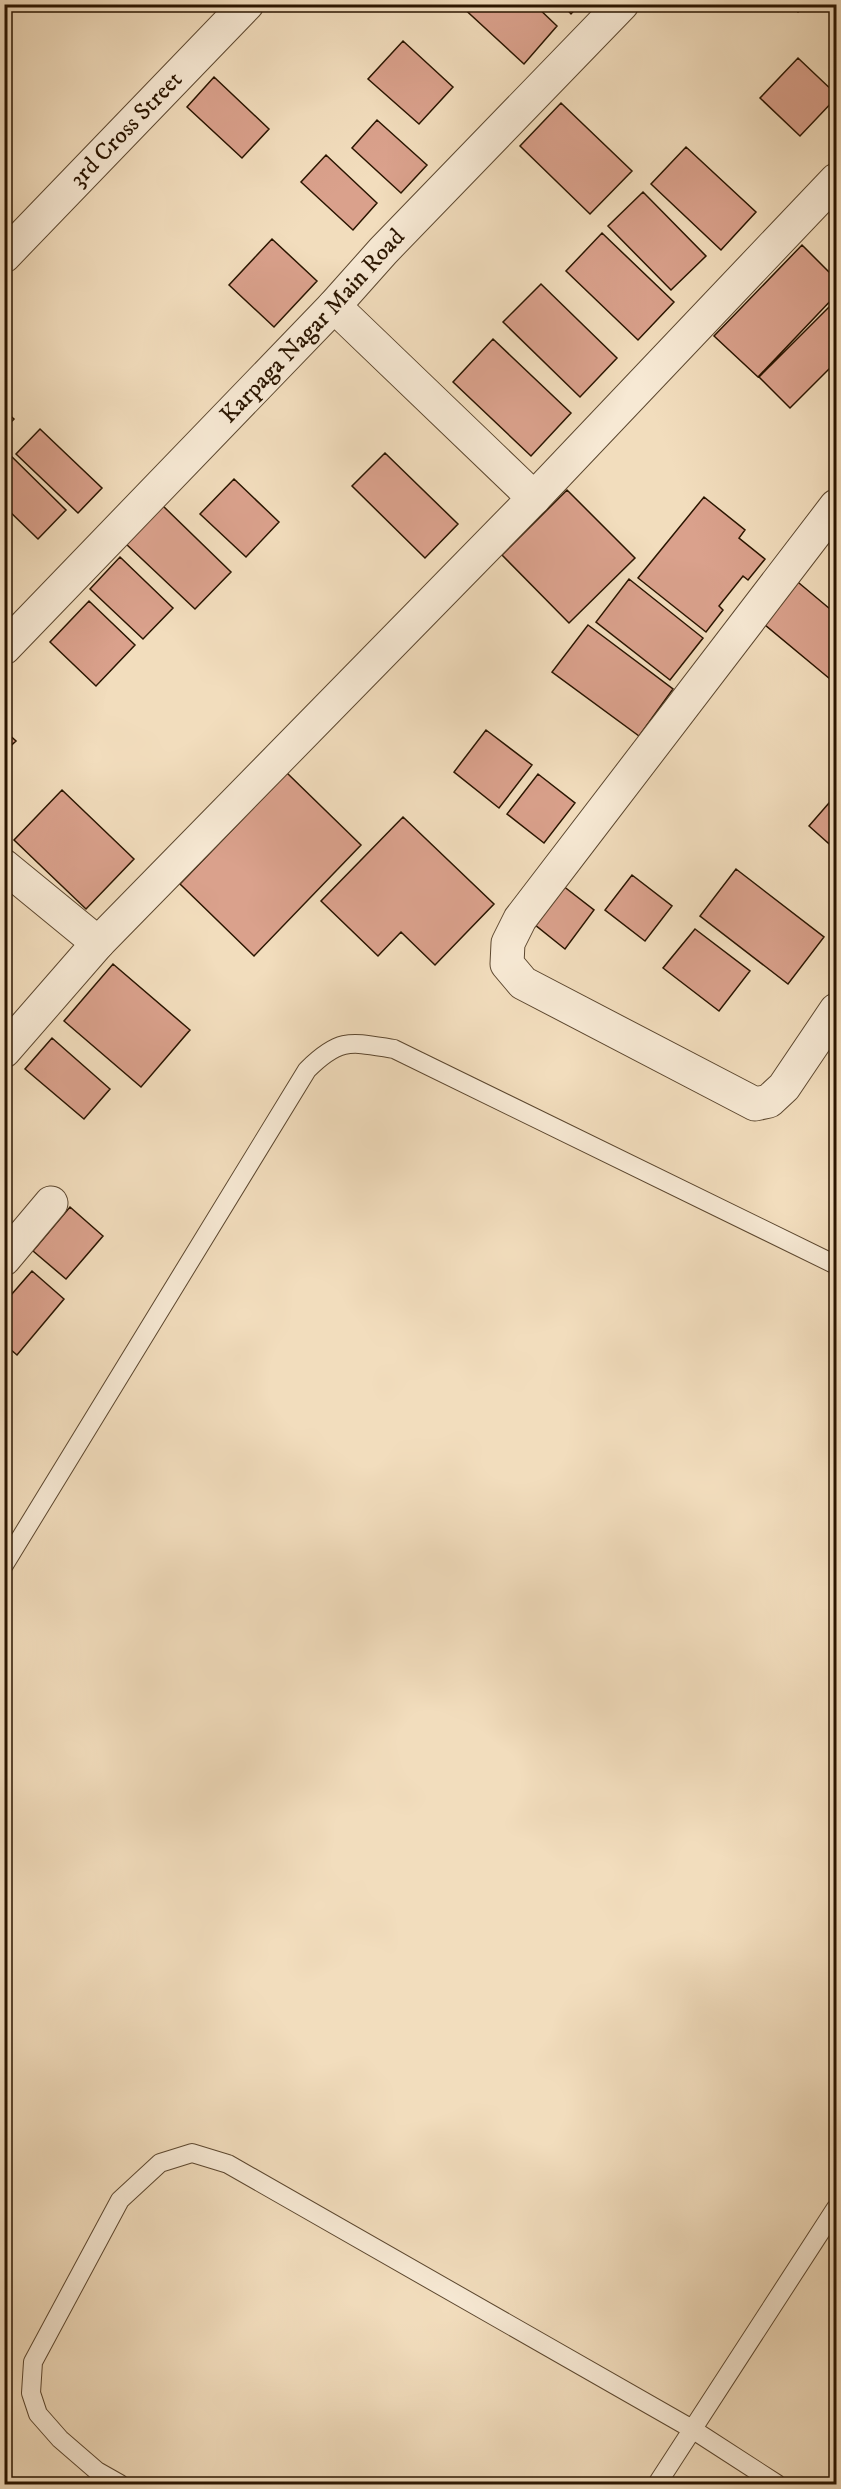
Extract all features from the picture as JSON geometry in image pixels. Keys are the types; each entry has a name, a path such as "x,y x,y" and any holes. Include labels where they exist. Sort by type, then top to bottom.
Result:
{"street":[{"name":"3rd Cross Street","path":"5,254 247,4"},
{"name":"Karpaga Nagar Main Road","path":"4,648 622,4"},
{"path":"4,1051 98,943 534,498 837,180"},
{"path":"334,306 534,498"},
{"path":"837,506 520,919 508,943 507,964 523,982 755,1104 769,1101 784,1087 837,1010"},
{"path":"4,866 98,943"},
{"path":"4,1259 51,1203"}],"lane":[{"path":"4,1565 307,1070 325,1052 334,1048 353,1042 394,1049 837,1265"},
{"path":"120,2484 97,2471 60,2439 38,2414 31,2393 33,2362 120,2200 160,2163 192,2153 228,2164 692,2429 777,2484"},
{"path":"657,2484 837,2208"}],"building":[{"path":"459,4 534,4 557,26 524,64"},
{"path":"562,4 580,4 571,14"},
{"path":"791,4 807,4 798,12"},
{"path":"403,41 453,87 419,124 368,79"},
{"path":"798,58 836,94 836,98 800,136 760,98"},
{"path":"214,77 269,129 242,158 187,107"},
{"path":"561,103 632,171 590,214 520,146"},
{"path":"377,120 427,165 401,193 352,148"},
{"path":"686,147 756,212 721,250 651,184"},
{"path":"326,155 377,203 353,230 301,182"},
{"path":"643,192 706,256 671,290 608,226"},
{"path":"602,233 674,302 638,340 566,271"},
{"path":"272,239 317,281 274,327 229,285"},
{"path":"802,245 836,279 836,295 758,377 714,336"},
{"path":"541,284 617,358 580,397 503,322"},
{"path":"836,300 836,362 790,408 759,377"},
{"path":"493,339 571,413 531,456 453,382"},
{"path":"4,410 14,419 4,429"},
{"path":"40,429 102,488 78,513 16,454"},
{"path":"6,451 66,510 38,539 4,506"},
{"path":"385,453 458,524 425,558 352,486"},
{"path":"234,479 279,522 246,557 200,514"},
{"path":"567,490 635,558 569,623 502,555"},
{"path":"704,497 745,530 739,538 765,559 748,580 743,576 719,606 723,610 706,632 638,578"},
{"path":"162,505 231,572 195,609 125,543"},
{"path":"120,557 173,608 143,639 90,589"},
{"path":"793,578 836,614 836,684 759,620"},
{"path":"629,579 703,638 670,680 596,622"},
{"path":"89,601 135,645 96,686 50,642"},
{"path":"588,625 673,689 639,736 552,672"},
{"path":"4,730 16,741 4,752"},
{"path":"486,730 532,765 499,808 454,772"},
{"path":"287,773 361,845 254,956 180,884"},
{"path":"538,774 575,803 544,843 507,814"},
{"path":"62,790 134,859 86,909 14,840"},
{"path":"836,797 836,850 809,826"},
{"path":"403,817 494,904 435,965 401,932 378,956 321,901"},
{"path":"736,869 824,937 788,984 700,916"},
{"path":"632,875 672,906 645,941 605,910"},
{"path":"558,882 594,910 565,949 529,920"},
{"path":"695,929 750,971 719,1011 663,968"},
{"path":"113,964 190,1030 141,1087 64,1021"},
{"path":"52,1038 110,1089 84,1119 25,1069"},
{"path":"70,1207 103,1236 66,1279 33,1251"},
{"path":"32,1271 64,1299 17,1355 4,1344 4,1303"}]}
